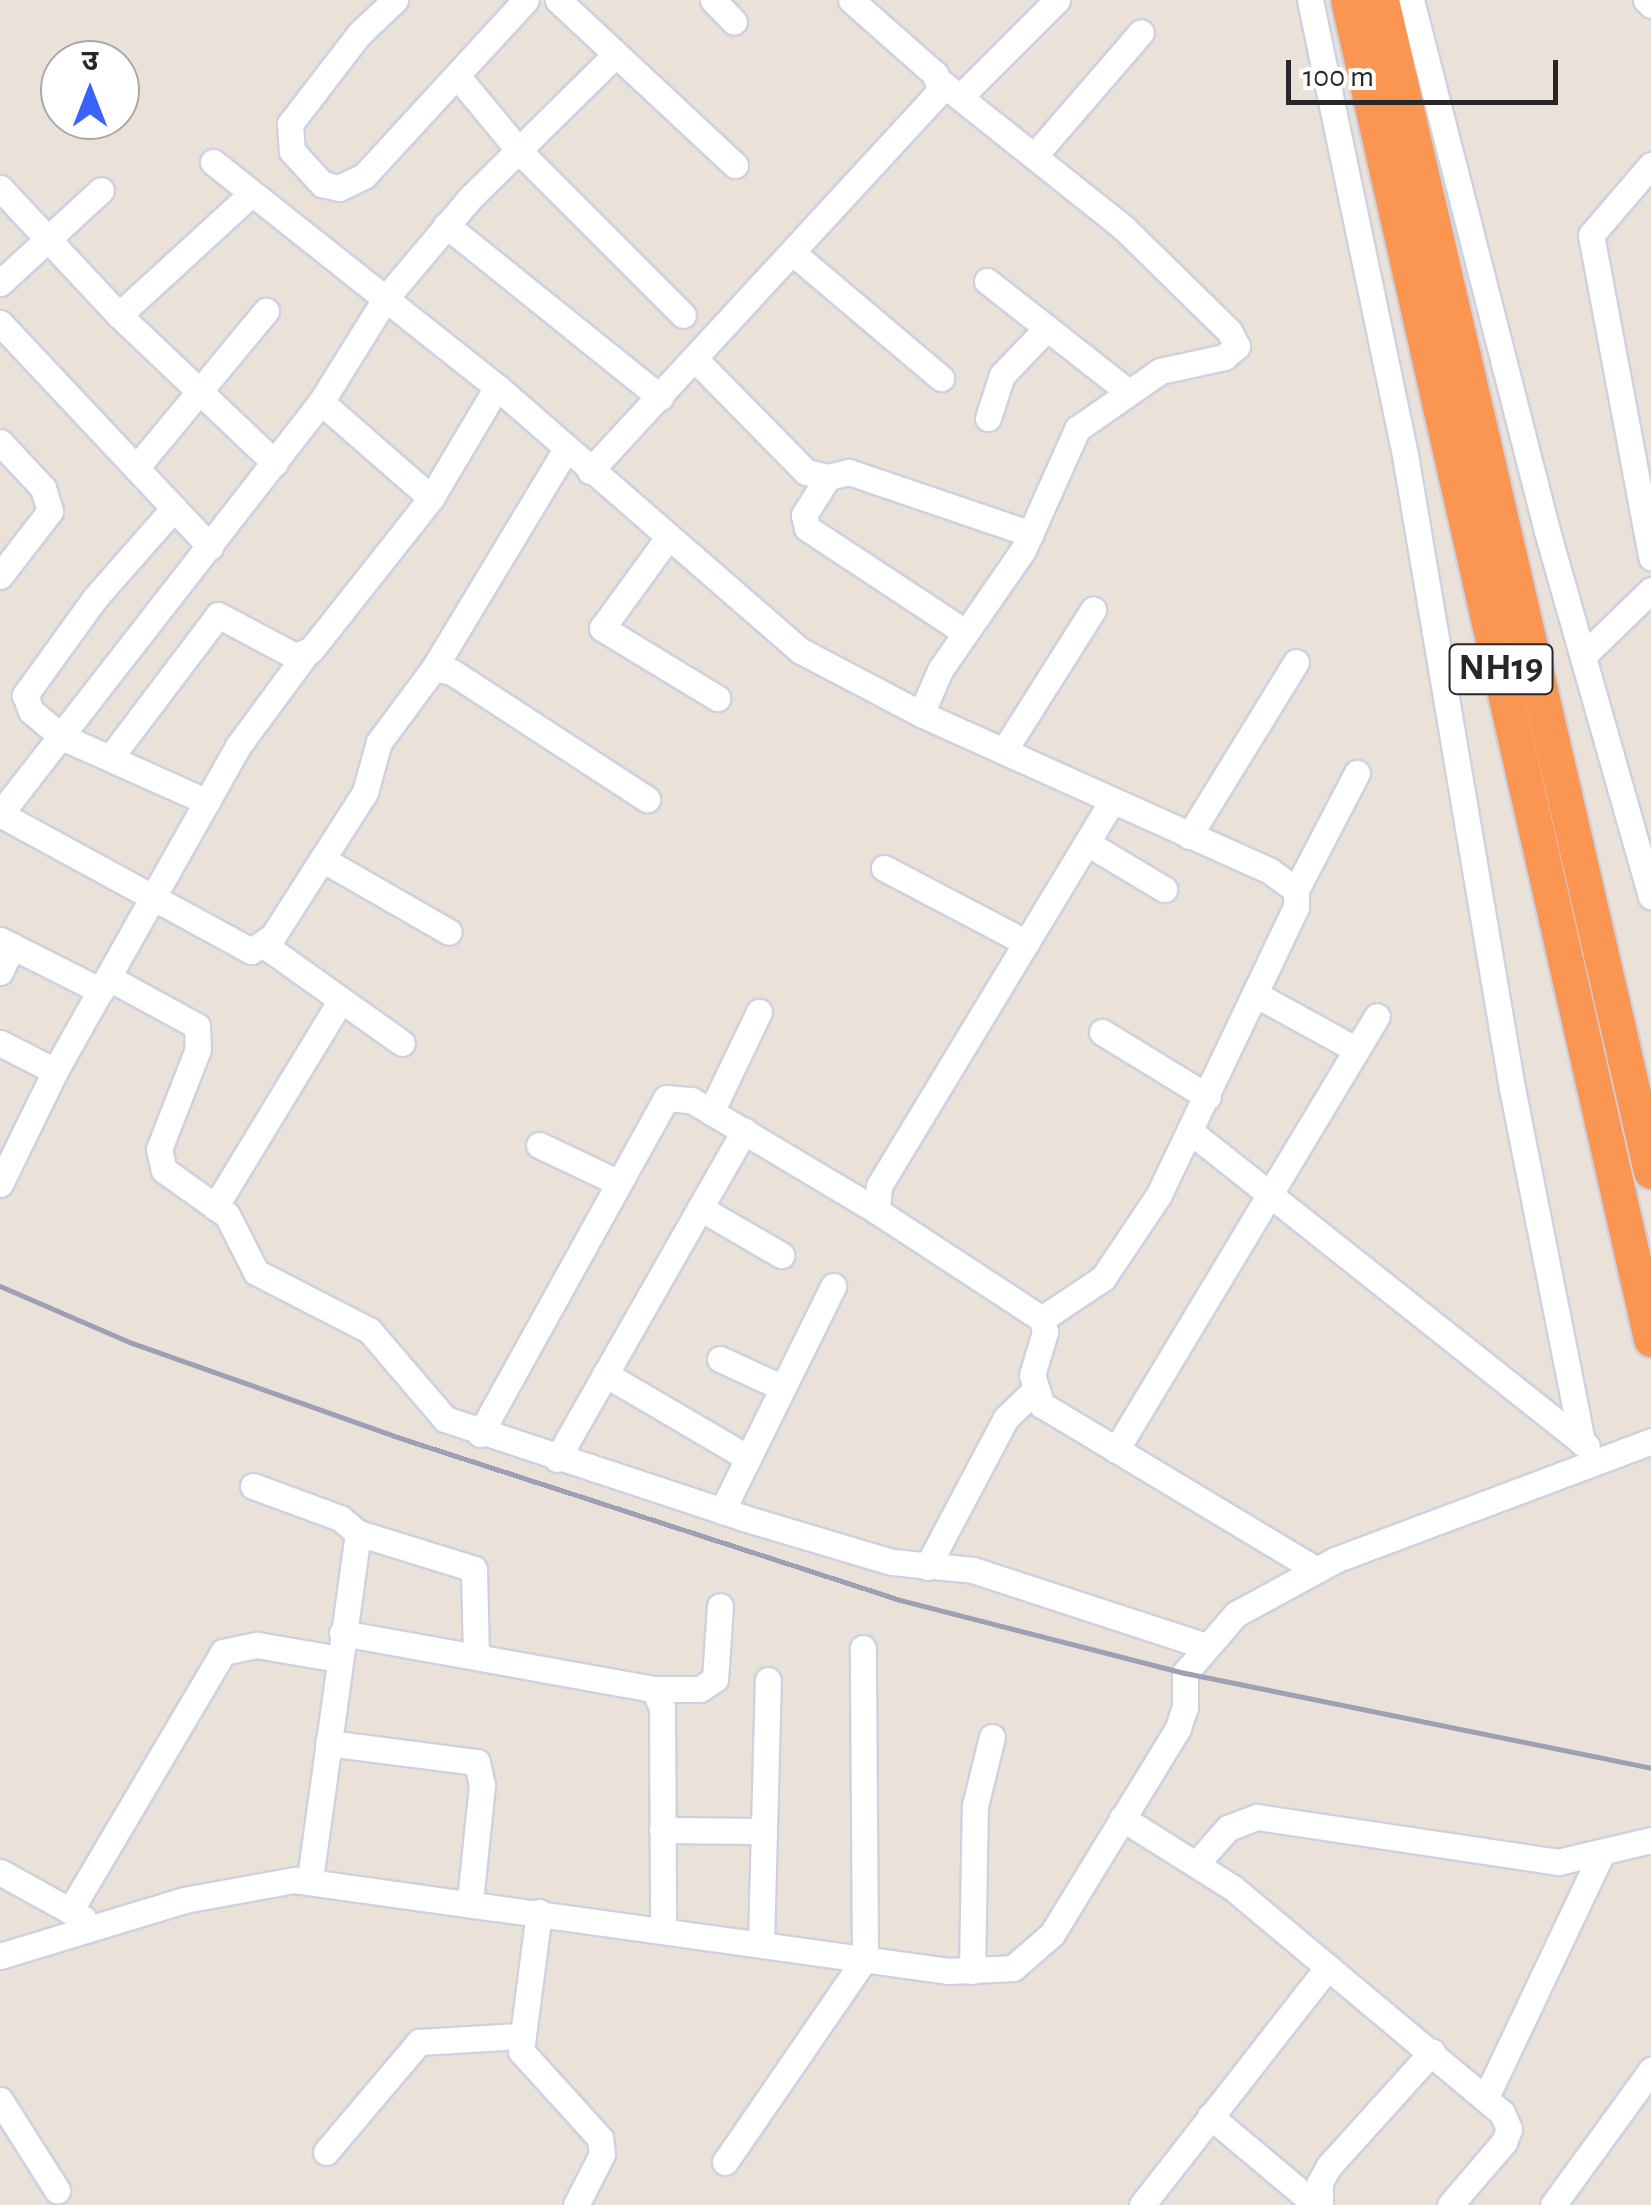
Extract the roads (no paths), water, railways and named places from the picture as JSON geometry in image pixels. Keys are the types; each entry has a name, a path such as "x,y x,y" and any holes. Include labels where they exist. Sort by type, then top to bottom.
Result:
{"highway":[{"name":"NH19","path":"1348,0 1651,1339"},
{"name":"NH19","path":"1381,0 1651,1171"}],"street":[{"path":"395,0 297,112 288,133 292,151 322,184 354,184 526,0"},
{"path":"558,0 734,165"},
{"path":"713,0 734,22"},
{"path":"590,470 936,98 1056,0"},
{"path":"1310,0 1405,455 1512,1088 1593,1451"},
{"path":"1411,0 1651,896"},
{"path":"865,4 949,89 1124,228 1235,338 1233,353 1177,364 1126,390 1089,416 1065,446 1031,534 965,632 921,714"},
{"path":"1036,155 1141,32"},
{"path":"402,1043 264,945 238,948 154,897 0,814 321,402 385,299 446,225 616,56"},
{"path":"458,77 521,153 684,315"},
{"path":"213,162 497,388 667,540 801,652 921,714 1270,871 1296,890"},
{"path":"1651,166 1590,235 1651,557"},
{"path":"0,188 119,315 275,463"},
{"path":"0,283 100,190"},
{"path":"119,315 252,193"},
{"path":"446,225 660,397"},
{"path":"794,253 941,378"},
{"path":"986,281 1126,390"},
{"path":"136,468 266,311"},
{"path":"0,324 210,547"},
{"path":"988,418 1002,374 1047,328"},
{"path":"694,358 806,472 828,478 849,472 1031,534"},
{"path":"0,1184 55,1071 252,723 432,498 497,388"},
{"path":"321,402 432,498"},
{"path":"0,442 43,488 50,511 0,576"},
{"path":"264,945 365,792 379,742 434,668 566,449"},
{"path":"828,478 804,515 807,528 965,632"},
{"path":"174,508 94,598 29,686 31,711 62,736 207,802"},
{"path":"667,540 602,628 717,698"},
{"path":"1584,655 1651,590"},
{"path":"1005,749 1093,610"},
{"path":"110,758 218,615 305,655"},
{"path":"1189,836 1296,662"},
{"path":"434,668 452,672 647,800"},
{"path":"1042,1319 1115,1264 1191,1132 1296,906 1296,890 1356,773"},
{"path":"877,1211 879,1186 1112,801"},
{"path":"1087,843 1164,888"},
{"path":"322,859 449,932"},
{"path":"884,868 1026,943"},
{"path":"0,972 6,943 197,1026 198,1049 158,1159 164,1170 238,1228 244,1256 256,1272 369,1330 434,1411 480,1434 722,1511 928,1567 973,1570 1206,1646"},
{"path":"1255,994 1356,1050"},
{"path":"215,1207 341,1000"},
{"path":"711,1112 759,1012"},
{"path":"1116,1450 1378,1016"},
{"path":"1102,1032 1208,1097"},
{"path":"0,1043 55,1071"},
{"path":"480,1434 666,1098 691,1100 877,1211 1042,1319 1045,1332 1033,1392 1006,1418 928,1567"},
{"path":"557,1458 744,1132"},
{"path":"1191,1132 1593,1451"},
{"path":"539,1145 617,1182"},
{"path":"700,1208 781,1254"},
{"path":"722,1511 833,1286"},
{"path":"720,1359 783,1388"},
{"path":"605,1374 748,1458"},
{"path":"1033,1392 1042,1405 1315,1569"},
{"path":"0,1956 96,1925 247,1886 310,1881 865,1958 972,1971 1013,1968 1034,1955 1178,1728 1185,1707 1184,1672 1256,1598 1593,1451 1651,1441"},
{"path":"253,1486 340,1518 358,1533 474,1569 476,1654"},
{"path":"310,1881 358,1533"},
{"path":"342,1632 654,1689 700,1689 715,1679 720,1606"},
{"path":"70,1911 224,1652 258,1646 339,1659"},
{"path":"725,2162 865,1958 863,1648"},
{"path":"761,1943 768,1680"},
{"path":"654,1689 662,1708 663,1929"},
{"path":"972,1971 976,1788 992,1737"},
{"path":"328,1743 477,1762 482,1784 470,1901"},
{"path":"1197,1863 1228,1828 1257,1817 1558,1862 1600,1857 1651,1840"},
{"path":"1122,1818 1197,1863 1486,2097 1509,2129 1450,2205"},
{"path":"662,1830 764,1830"},
{"path":"1486,2097 1600,1857"},
{"path":"0,1872 96,1925"},
{"path":"539,1912 520,2036 529,2064 600,2138 602,2154 576,2205"},
{"path":"1142,2205 1328,1967"},
{"path":"326,2152 419,2042 520,2036"},
{"path":"1318,2205 1320,2182 1329,2166 1432,2052"},
{"path":"1552,2205 1651,2070"},
{"path":"0,2100 57,2190"},
{"path":"1210,2116 1318,2205"}],"railway":[{"path":"0,1286 132,1343 394,1436 900,1600 1185,1673 1651,1768"}]}
